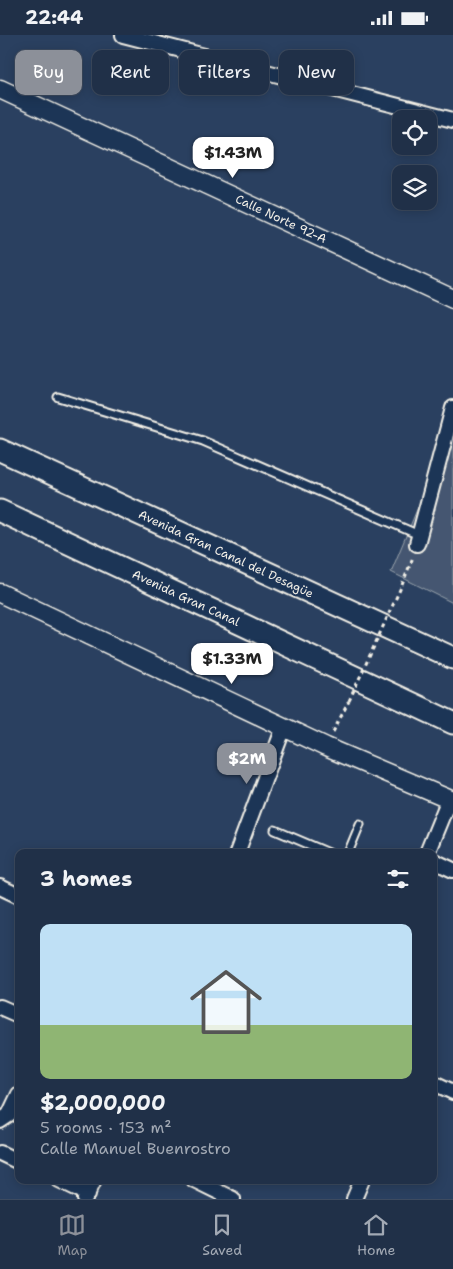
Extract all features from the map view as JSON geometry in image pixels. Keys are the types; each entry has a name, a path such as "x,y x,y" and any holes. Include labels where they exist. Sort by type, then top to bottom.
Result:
{"main road":[{"name":"Avenida Gran Canal del Desagüe","path":"0,450 453,658"},
{"name":"Avenida Gran Canal","path":"0,511 453,723"}],"street":[{"path":"124,35 453,120"},
{"name":"Calle Norte 92-A","path":"0,89 453,299"},
{"path":"418,540 453,408"},
{"path":"0,593 326,747 451,800 429,849"},
{"path":"238,849 284,727"},
{"path":"437,862 453,870"},
{"path":"0,887 15,893"},
{"path":"0,1007 15,1014"},
{"path":"437,1084 453,1092"},
{"path":"0,1121 9,1115 15,1102"},
{"path":"0,1153 15,1159"},
{"path":"66,1184 87,1196 92,1184"},
{"path":"202,1184 233,1199"},
{"path":"354,1199 360,1184"}],"lane":[{"path":"58,397 203,441 418,540"},
{"path":"350,849 360,824"},
{"path":"274,829 320,849"}],"path":[{"path":"336,728 410,568"}],"shaded area":[{"path":"453,423 453,603 391,572"}]}
